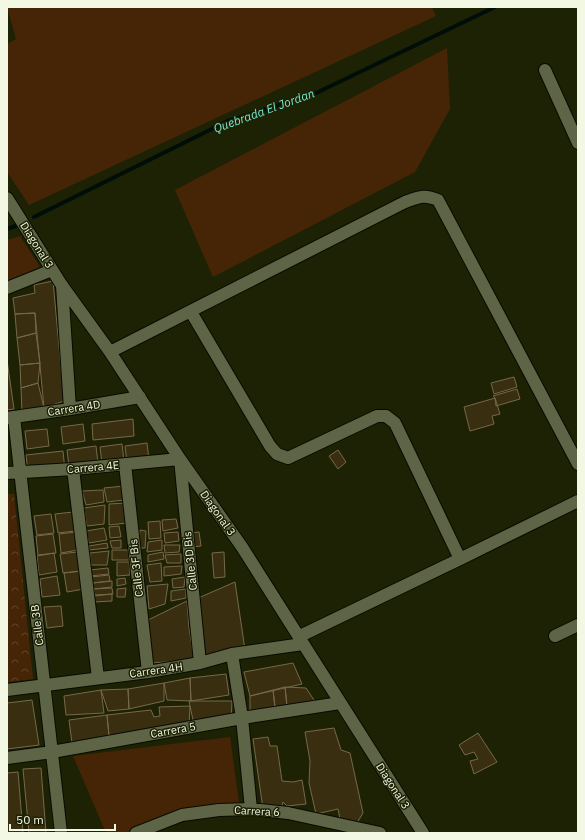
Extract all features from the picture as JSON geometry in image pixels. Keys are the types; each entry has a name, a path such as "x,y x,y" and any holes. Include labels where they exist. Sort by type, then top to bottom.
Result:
{"street":[{"path":"545,70 578,143"},
{"path":"110,352 405,202 424,196 430,196 438,200 578,464"},
{"name":"Diagonal 3","path":"7,198 52,270 110,352 180,459 242,547 422,833"},
{"path":"7,288 52,270"},
{"path":"62,284 70,409"},
{"path":"191,312 270,446 277,454 288,458 378,416 386,416 395,424 460,560"},
{"name":"Carrera 4D","path":"10,418 140,397"},
{"name":"Calle 3B","path":"10,418 20,472 61,833"},
{"name":"Carrera 4E","path":"7,473 73,469 180,459"},
{"name":"Calle 3D Bis","path":"180,459 200,663"},
{"name":"Calle 3F Bis","path":"125,464 148,672"},
{"path":"73,469 98,678"},
{"name":"Carrera 4H","path":"7,690 148,672 200,663 232,654 301,640 578,501"},
{"path":"555,636 578,625"},
{"path":"232,654 242,718 250,810"},
{"name":"Carrera 5","path":"7,758 52,752 242,718 340,703"},
{"name":"Carrera 6","path":"136,833 182,815 219,810 250,810 288,813 380,833"}],"green space":[{"path":"7,7 432,7 436,16 29,205 7,172 7,44 16,39"},
{"path":"447,48 450,109 415,172 213,277 175,190"},
{"path":"20,236 40,267 7,281 7,240"},
{"path":"7,494 14,494 33,679 7,682"},
{"path":"230,737 240,810 191,813 128,833 106,833 73,756"}],"building":[{"path":"53,281 64,401 44,408 35,313 15,314 13,298 35,293 34,285"},
{"path":"35,313 36,333 17,338 15,314"},
{"path":"36,333 40,363 20,365 17,338"},
{"path":"7,360 14,409 7,410"},
{"path":"40,363 38,383 21,388 20,365"},
{"path":"514,377 517,387 494,394 491,383"},
{"path":"38,383 44,408 22,412 21,388"},
{"path":"517,389 520,399 496,406 495,398 493,396"},
{"path":"495,398 500,414 492,416 494,424 470,431 464,407"},
{"path":"133,419 134,436 93,440 92,424"},
{"path":"83,424 85,441 63,444 61,427"},
{"path":"47,429 49,446 27,449 25,431"},
{"path":"147,443 149,460 127,463 125,446"},
{"path":"122,444 124,461 102,464 100,447"},
{"path":"96,446 98,463 69,467 67,450"},
{"path":"338,450 346,462 338,469 329,456"},
{"path":"63,451 65,471 28,474 26,455"},
{"path":"124,486 124,500 107,502 104,488"},
{"path":"103,490 104,502 86,505 82,491"},
{"path":"125,503 127,523 109,525 109,504"},
{"path":"105,505 104,524 87,526 84,508"},
{"path":"73,512 75,531 58,533 55,514"},
{"path":"51,514 54,533 37,535 34,516"},
{"path":"176,519 178,528 163,531 162,520"},
{"path":"160,521 161,538 149,539 148,522"},
{"path":"119,526 121,537 110,538 109,527"},
{"path":"104,528 107,540 89,543 86,531"},
{"path":"140,530 146,531 145,548 138,548"},
{"path":"76,532 78,550 61,553 59,534"},
{"path":"178,532 179,541 165,543 164,533"},
{"path":"199,532 201,546 191,547 189,533"},
{"path":"53,534 56,553 38,555 36,536"},
{"path":"121,540 121,548 112,548 110,541"},
{"path":"162,540 162,550 147,552 148,542"},
{"path":"107,543 108,548 89,550 89,546"},
{"path":"164,545 180,545 179,552 165,553"},
{"path":"112,550 128,550 129,560 112,560"},
{"path":"109,551 107,565 91,565 90,553"},
{"path":"77,552 80,571 63,573 60,554"},
{"path":"163,552 164,559 148,562 148,555"},
{"path":"224,552 225,577 214,578 212,553"},
{"path":"54,553 57,572 39,575 37,556"},
{"path":"181,554 181,563 167,563 165,555"},
{"path":"117,562 129,562 130,575 117,576"},
{"path":"161,563 162,581 150,582 147,565"},
{"path":"182,566 181,574 164,576 164,567"},
{"path":"108,568 109,574 90,576 90,570"},
{"path":"82,571 84,589 67,592 64,573"},
{"path":"109,575 110,581 92,583 91,577"},
{"path":"57,576 60,595 42,597 40,579"},
{"path":"185,577 184,587 173,588 172,579"},
{"path":"125,578 126,584 117,586 117,579"},
{"path":"112,581 112,587 94,589 93,583"},
{"path":"235,582 245,650 202,656 196,599"},
{"path":"168,584 165,604 149,609 147,586"},
{"path":"112,588 113,594 95,595 94,589"},
{"path":"126,588 125,597 117,597 117,589"},
{"path":"186,589 186,598 171,601 171,591"},
{"path":"112,594 112,601 94,602 94,596"},
{"path":"187,601 194,660 152,663 146,621"},
{"path":"61,606 63,626 47,628 44,607"},
{"path":"293,663 302,684 250,696 244,672"},
{"path":"226,674 229,695 191,701 190,678"},
{"path":"190,678 191,701 167,700 164,683"},
{"path":"164,683 164,701 129,709 128,689"},
{"path":"285,687 306,688 322,712 288,716"},
{"path":"285,687 288,716 276,716 273,690"},
{"path":"128,689 129,709 108,711 101,690"},
{"path":"101,690 104,713 66,715 64,696"},
{"path":"273,690 276,716 250,721 250,696"},
{"path":"32,700 39,745 7,749 7,703"},
{"path":"189,701 232,701 231,724 194,725"},
{"path":"190,706 189,725 109,736 107,715 151,710 154,717 160,716 159,707"},
{"path":"107,715 109,736 72,743 69,720"},
{"path":"334,728 341,750 350,753 363,813 357,823 340,819 338,809 316,814 309,783 310,761 305,732"},
{"path":"478,733 497,762 474,774 470,761 478,759 474,752 465,755 459,745"},
{"path":"268,737 270,746 277,746 282,781 293,782 302,780 306,804 287,806 283,802 281,810 263,809 253,739"},
{"path":"41,768 46,833 29,833 23,769"},
{"path":"18,772 23,833 7,833 7,773"}],"waterway":[{"name":"Quebrada El Jordan","path":"34,217 228,121 312,95 495,7"},
{"name":"Quebrada El Jordan","path":"7,229 16,226"}]}
